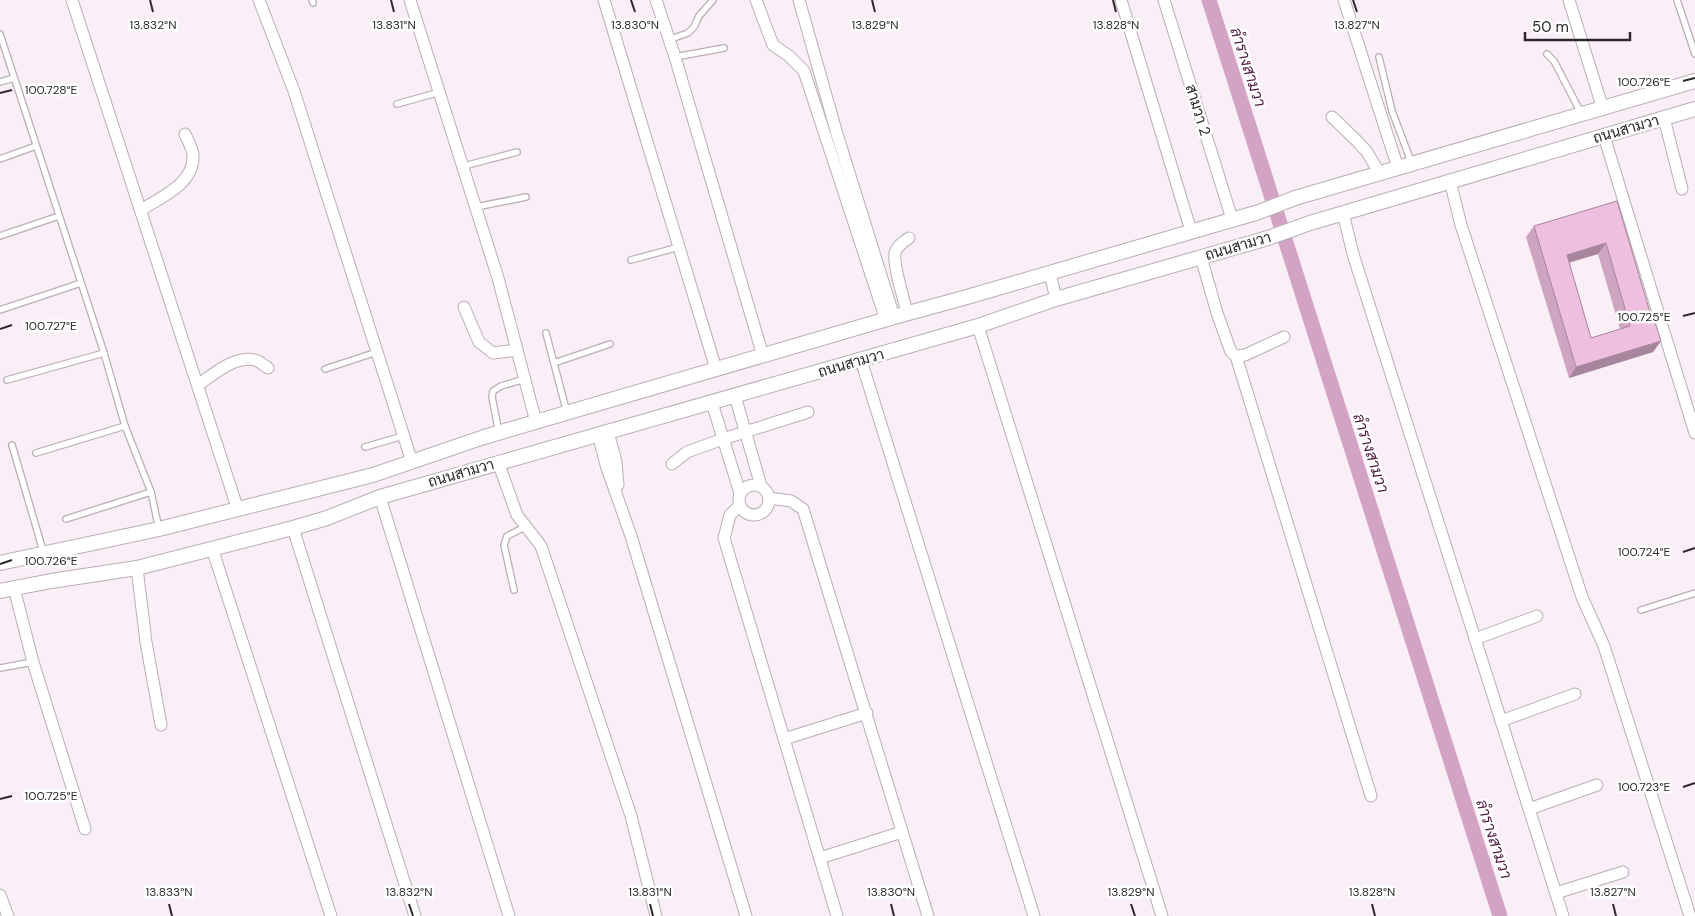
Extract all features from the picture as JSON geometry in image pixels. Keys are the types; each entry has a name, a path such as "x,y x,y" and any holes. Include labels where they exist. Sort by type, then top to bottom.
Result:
{"street":[{"path":"72,0 238,510"},
{"path":"259,0 294,91 412,462"},
{"path":"410,0 498,278 536,422"},
{"path":"604,0 716,369"},
{"path":"656,0 675,57 763,356"},
{"path":"756,0 772,45 789,56 804,71 896,317"},
{"path":"799,0 840,143 896,317"},
{"path":"1121,0 1191,231"},
{"name":"สามวา 2","path":"1164,0 1232,219"},
{"path":"1344,0 1405,166"},
{"path":"1568,0 1603,109"},
{"name":"ถนนสามวา","path":"0,563 159,529 373,474 536,422 1258,212 1295,198 1695,81"},
{"name":"ถนนสามวา","path":"0,591 137,568 293,528 327,518 380,496 978,326 1056,299 1268,238 1310,223 1695,109"},
{"path":"1332,117 1355,138 1380,174"},
{"path":"1664,118 1682,189"},
{"path":"141,210 182,183 192,168 193,154 185,134"},
{"path":"1604,136 1695,433"},
{"path":"1450,181 1461,225 1582,597 1604,646 1690,916"},
{"path":"1344,213 1353,254 1563,916"},
{"path":"896,317 895,252 899,245 909,238"},
{"path":"1201,257 1216,313 1231,352 1236,356 1371,796"},
{"path":"1050,273 1056,299"},
{"path":"464,307 479,342 493,353 517,350"},
{"path":"978,326 1162,916"},
{"path":"1236,356 1245,356 1284,337"},
{"path":"198,385 224,367 240,360 258,361 268,368"},
{"path":"861,360 1034,916"},
{"path":"735,396 761,486"},
{"path":"712,403 740,493"},
{"path":"672,464 687,452 745,431 808,412"},
{"path":"603,433 616,462 621,505 746,916"},
{"path":"498,462 517,515 541,546 631,816 656,916"},
{"path":"753,484 761,486 767,491 768,505 764,511 758,514 750,514 744,511 740,505 738,499 740,493 746,487 753,484"},
{"path":"380,496 509,916"},
{"path":"769,498 792,501 803,509 928,916"},
{"path":"740,505 730,515 724,538 838,916"},
{"path":"293,528 415,916"},
{"path":"212,548 331,916"},
{"path":"137,568 146,642 161,725"},
{"path":"14,588 33,662 85,830"},
{"path":"1475,639 1537,616"},
{"path":"1501,721 1575,694"},
{"path":"784,739 867,713"},
{"path":"1529,809 1597,785"},
{"path":"820,858 902,832"},
{"path":"1556,893 1623,872"},
{"path":"0,895 8,916"}],"lane":[{"path":"668,40 688,33 713,0"},
{"path":"1677,0 1695,54"},
{"path":"0,34 104,353 125,426 151,492 159,529"},
{"path":"675,57 724,48"},
{"path":"1547,54 1558,69 1582,115"},
{"path":"1379,56 1405,166"},
{"path":"0,82 14,78"},
{"path":"397,104 440,92"},
{"path":"0,159 36,146"},
{"path":"464,166 517,152"},
{"path":"476,207 526,197"},
{"path":"0,236 59,216"},
{"path":"631,260 679,247"},
{"path":"0,310 81,283"},
{"path":"546,333 567,413"},
{"path":"554,363 610,344"},
{"path":"325,369 377,352"},
{"path":"8,380 104,353"},
{"path":"499,433 492,397 493,391 501,386 525,379"},
{"path":"36,453 125,426"},
{"path":"364,447 404,436"},
{"path":"12,445 44,554"},
{"path":"66,519 151,492"},
{"path":"514,590 504,544 507,536 527,526"},
{"path":"1641,610 1695,594"},
{"path":"0,668 33,662"}],"building":[{"path":"1617,201 1652,319 1654,319 1661,341 1576,367 1534,226","holes":["1606,243 1630,326 1591,338 1567,255"]}],"waterway":[{"name":"ลำรางสามวา","path":"1209,0 1500,916"}]}
